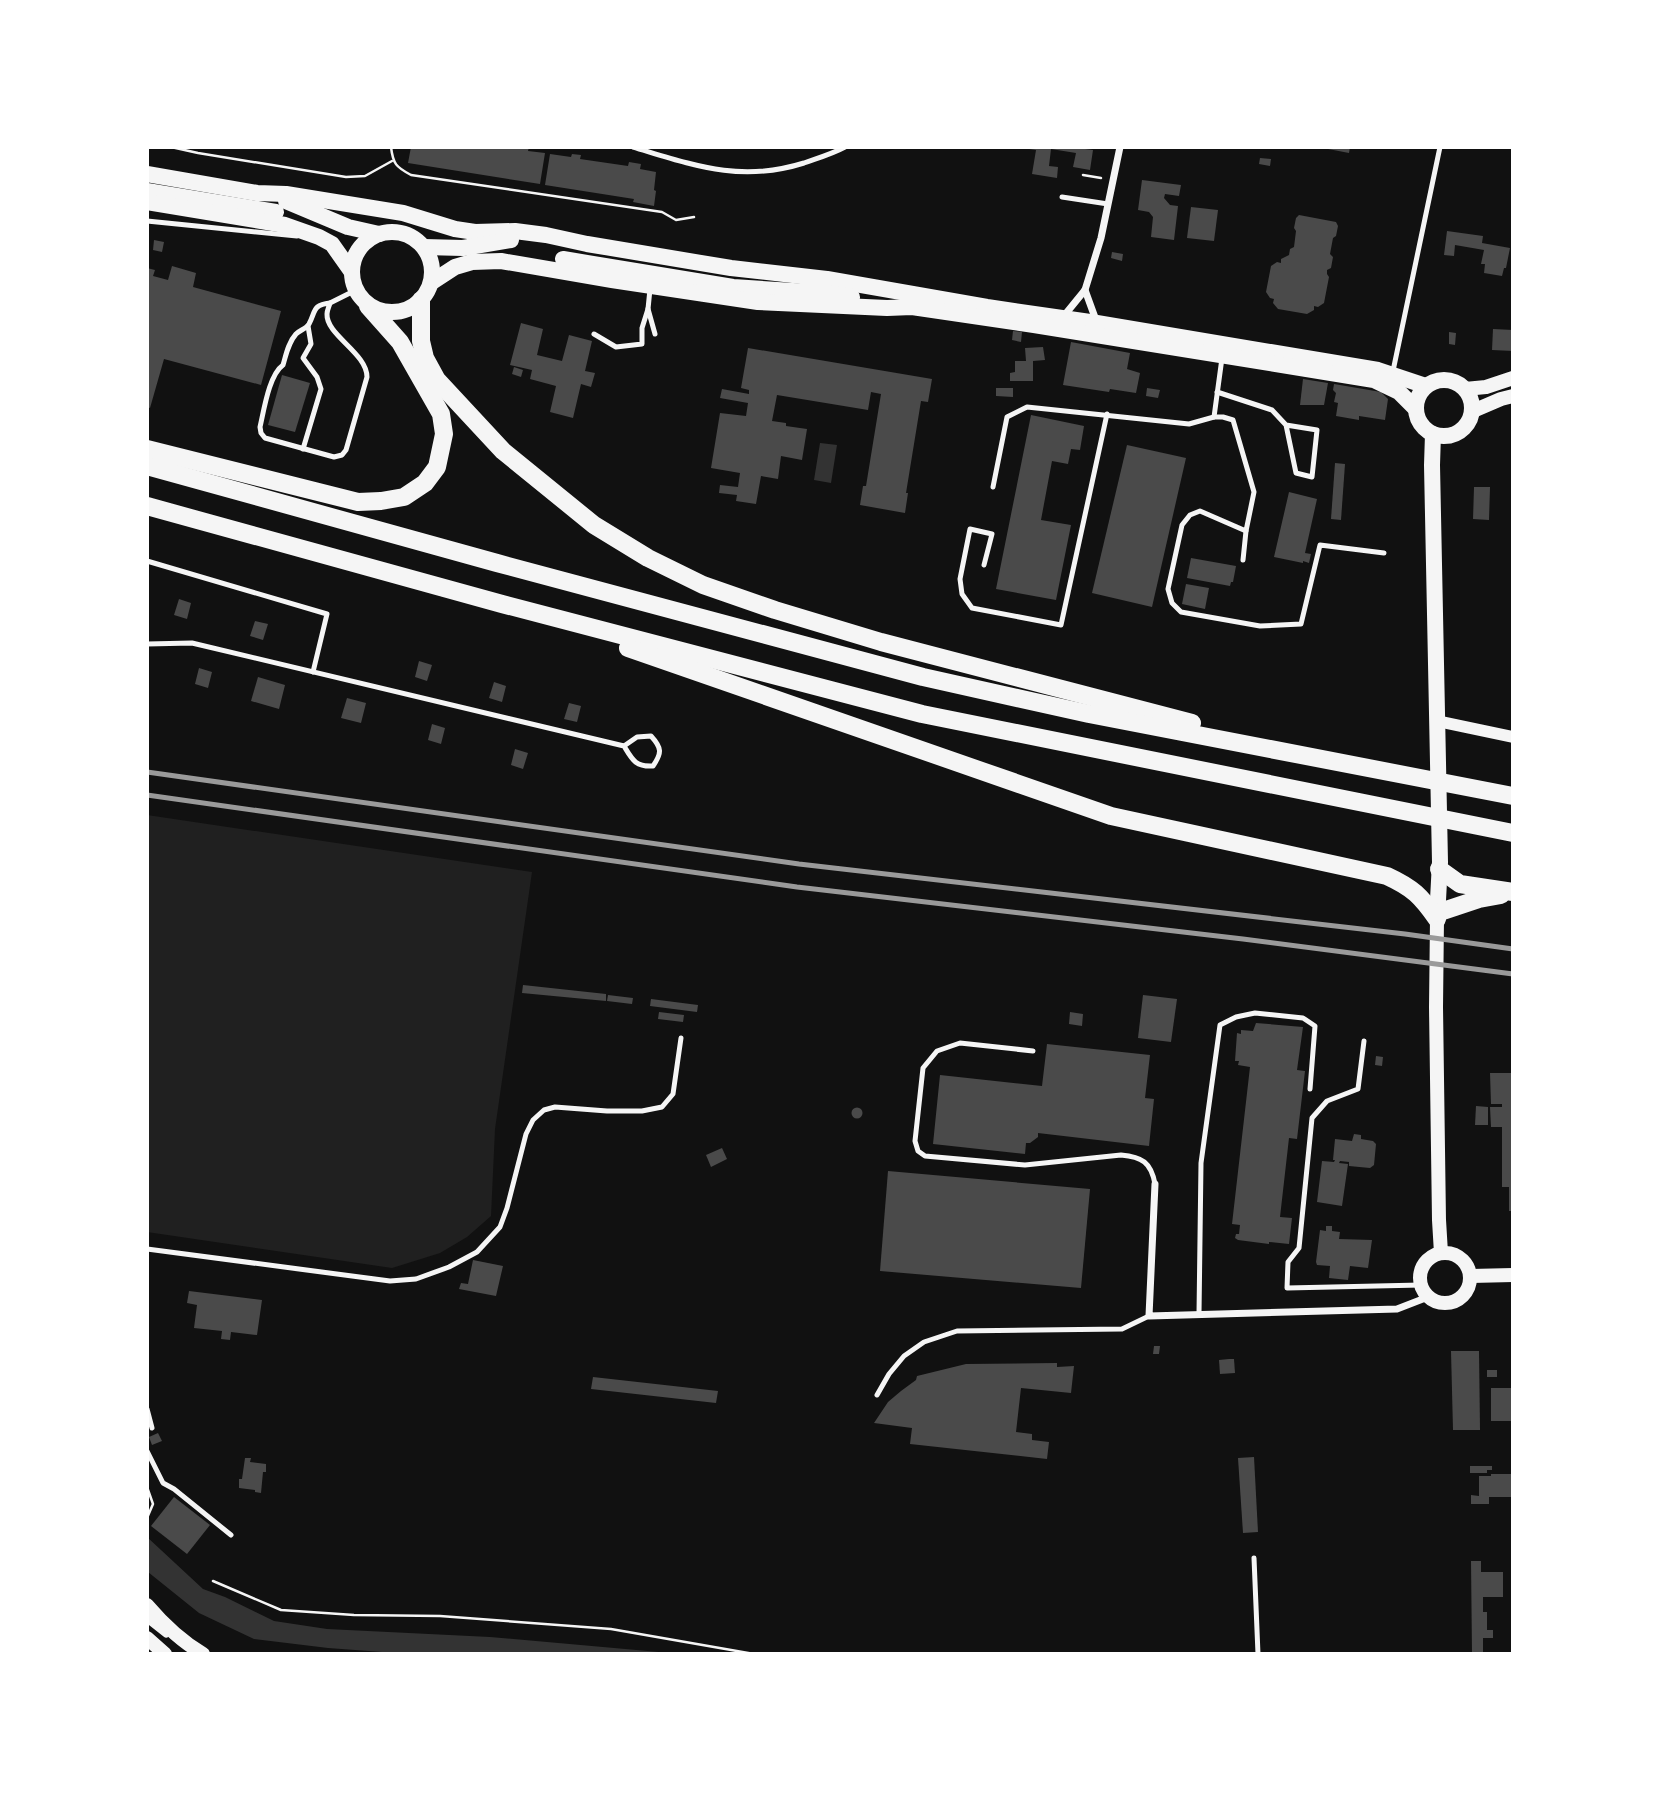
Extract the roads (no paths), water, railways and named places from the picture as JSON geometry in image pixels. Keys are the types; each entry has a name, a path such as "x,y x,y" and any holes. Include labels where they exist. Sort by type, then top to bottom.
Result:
{"highway":[{"path":"421,300 421,341 425,358 437,380 503,451 594,525 648,558 703,585 881,642 1365,768"},
{"path":"147,449 358,502 404,497 425,483 437,467 444,433 440,414 400,342 368,306"},
{"path":"147,466 524,571 923,677 1089,714 1513,796"},
{"path":"147,506 502,604 922,714 1513,833"},
{"path":"502,604 1111,816 1387,876 1406,885 1422,898 1437,916 1479,900 1512,892"},
{"path":"1439,866 1460,884 1512,892"}],"main road":[{"path":"147,174 281,199 348,227 379,234"},
{"path":"147,191 276,212"},
{"path":"257,193 286,194 403,213 475,232 516,231 546,235 731,268 827,279 1097,323 1374,380 1399,392 1416,410 1425,428 1443,436 1463,429 1469,421 1472,399 1459,383 1442,380 1426,386 1418,397 1416,410"},
{"path":"147,202 285,225 319,237 332,244 351,271 356,290 368,306 381,312 396,313 409,309 421,300 428,293 433,270 430,257 415,238 391,232 379,234 365,242 355,255 351,271"},
{"path":"424,247 463,248 515,239 587,244"},
{"path":"432,282 456,267 489,260 758,302 912,307"},
{"path":"563,260 733,287 824,293 1392,374 1426,386"},
{"path":"1465,389 1486,387 1513,378"},
{"path":"1472,411 1513,396"},
{"path":"1433,433 1439,866 1436,1007 1441,1253"},
{"path":"1450,1253 1465,1261 1471,1276 1470,1285 1460,1299 1453,1303 1444,1303 1436,1302 1424,1291 1420,1276 1426,1261 1433,1255 1450,1253"},
{"path":"1471,1276 1513,1275"},
{"path":"147,1605 163,1624 203,1654"},
{"path":"147,1637 165,1654"}],"street":[{"path":"1062,317 1085,290 1101,238 1120,147"},
{"path":"1085,290 1097,323"},
{"path":"1437,728 1513,737"},
{"path":"1155,1184 1149,1316 1396,1309 1424,1291"},
{"path":"147,1619 191,1654"}],"lane":[{"path":"633,147 699,167 735,172 781,170 833,154 845,147"},
{"path":"1392,374 1440,147"},
{"path":"1062,198 1108,205"},
{"path":"147,221 319,237"},
{"path":"594,334 616,348 642,344 642,328 648,309 650,286"},
{"path":"303,449 321,389 317,377 303,358 311,344 308,326 313,311 321,304 330,303 356,290"},
{"path":"308,326 296,334 289,346 284,365 278,369 273,379 260,427 261,433 265,438 334,457 342,455 346,450 368,377 361,360 330,325 327,315 330,303"},
{"path":"648,309 655,334"},
{"path":"1214,417 1223,350"},
{"path":"1217,392 1272,410 1286,425 1296,473 1312,477 1317,430 1286,425"},
{"path":"993,487 1007,417 1027,407 1189,424 1223,417 1233,420 1254,492 1243,560"},
{"path":"984,565 992,534 970,529 960,579 962,594 972,608 1061,625 1107,414"},
{"path":"1246,531 1199,511 1190,514 1182,525 1168,589 1172,603 1181,612 1259,626 1301,624 1320,545 1384,553"},
{"path":"147,561 327,614 313,671"},
{"path":"147,644 192,643 624,746 634,762 643,766 653,766 659,756 659,745 651,736 637,737 624,746"},
{"path":"1199,1314 1201,1163 1220,1025 1236,1017 1255,1013 1303,1018 1315,1026 1310,1089"},
{"path":"147,1249 390,1281 416,1279 449,1267 477,1252 500,1227 526,1134 533,1120 544,1110 555,1107 642,1111 662,1107 673,1094 681,1038"},
{"path":"1364,1041 1358,1089 1327,1101 1312,1118 1299,1248 1288,1262 1287,1288 1424,1291"},
{"path":"1033,1051 960,1043 937,1051 923,1069 915,1141 918,1151 926,1156 1025,1165 1121,1155 1137,1157 1153,1172 1155,1184"},
{"path":"877,1395 904,1356 924,1342 957,1331 1122,1329 1149,1316"},
{"path":"147,1409 152,1428"},
{"path":"147,1451 163,1483 231,1535"},
{"path":"1254,1558 1258,1654"}],"railway":[{"path":"147,772 799,864 1405,934 1513,949"},
{"path":"147,795 797,887 1243,939 1513,974"}]}
